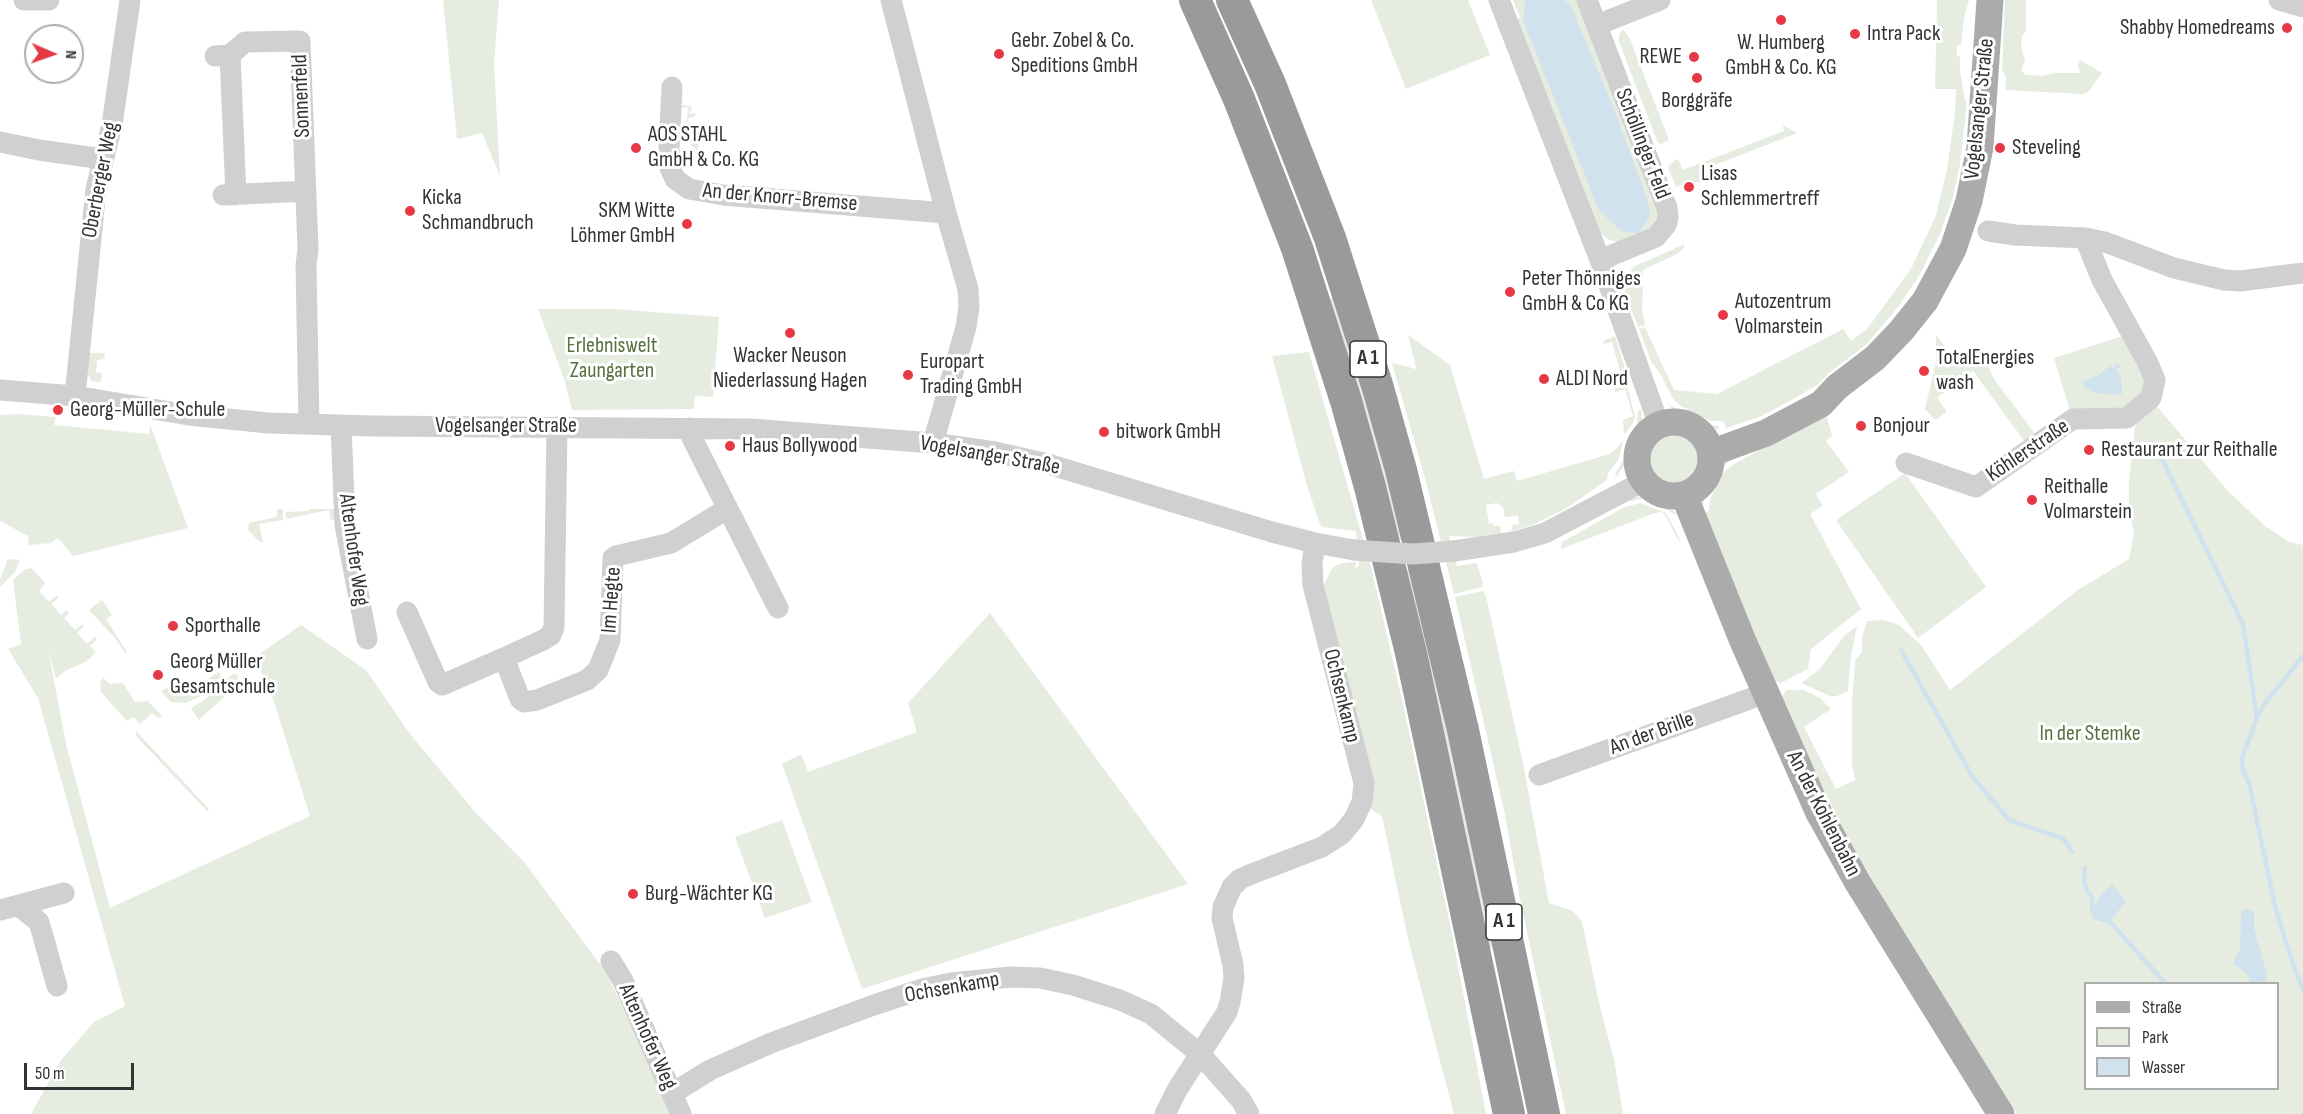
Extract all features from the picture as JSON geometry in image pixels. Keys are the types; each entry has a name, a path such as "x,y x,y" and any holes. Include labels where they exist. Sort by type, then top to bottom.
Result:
{"highway":[{"name":"A 1","path":"1195,0 1239,99 1297,248 1349,412 1411,653 1509,1114"},
{"name":"A 1","path":"1232,0 1270,84 1330,238 1395,449 1418,536 1463,730 1544,1114"}],"main road":[{"name":"Vogelsanger Straße","path":"1708,446 1766,433 1821,404 1837,387 1875,358 1925,301 1953,249 1969,201 1980,147 1990,0"},
{"path":"1670,422 1689,425 1708,446 1710,467 1703,482 1684,495 1659,493 1644,481 1637,466 1637,452 1645,435 1659,425 1670,422"},
{"name":"An der Kohlenbahn","path":"1684,495 1766,693 1819,813 1858,883 2001,1114"}],"street":[{"path":"24,0 49,0"},
{"name":"Oberberger Weg","path":"75,396 96,189 112,125 130,0"},
{"path":"891,0 968,289 969,307 966,327 933,443"},
{"path":"1499,0 1600,260 1659,425"},
{"name":"Schöllinger Feld","path":"1587,0 1667,208 1668,218 1666,225 1656,237 1600,260"},
{"path":"1597,25 1660,0"},
{"path":"2280,0 2303,7"},
{"name":"Sonnenfeld","path":"306,191 229,195 223,55 244,42 300,41 306,191 308,249 306,265 309,424"},
{"name":"An der Knorr-Bremse","path":"672,87 670,168 675,179 689,189 723,195 946,213"},
{"path":"0,142 103,159"},
{"path":"1988,231 2015,235 2085,238 2105,242 2190,273 2224,280 2240,281 2303,273"},
{"name":"Köhlerstraße","path":"1906,463 1976,487 2073,419 2127,417 2151,398 2155,380 2148,363 2102,280 2085,238"},
{"name":"Vogelsanger Straße","path":"0,390 75,396 236,421 341,425 750,429 933,443 995,452 1048,464 1315,543 1354,550 1413,554 1505,544 1545,533 1644,481"},
{"name":"Altenhofer Weg","path":"341,425 345,525 367,639"},
{"path":"407,612 438,682 442,685 550,635 554,627 557,427"},
{"path":"690,428 692,438 778,608"},
{"name":"Im Hegte","path":"504,658 520,699 524,702 537,700 587,680 598,670 610,640 613,558 671,543 727,509"},
{"name":"Ochsenkamp","path":"673,1093 710,1070 771,1043 871,1006 922,989 993,978 1056,980 1112,997 1151,1014 1201,1055 1227,1012 1233,991 1232,958 1222,918 1223,907 1232,887 1240,879 1322,847 1342,834 1354,819 1362,802 1364,783 1313,585 1312,564 1315,543"},
{"name":"An der Brille","path":"1539,775 1766,693"},
{"path":"10,908 64,893"},
{"path":"10,908 39,922 57,986"},
{"name":"Altenhofer Weg","path":"611,960 623,981 681,1114"},
{"path":"1165,1114 1177,1090 1201,1055 1241,1100 1249,1114"}],"green space":[{"path":"443,0 499,0 494,64 500,176 482,133 457,139"},
{"path":"1371,0 1468,0 1490,55 1406,89"},
{"path":"1513,0 1577,0 1659,215 1655,226 1618,242 1609,240 1597,230 1515,20 1520,18"},
{"path":"1937,0 1969,0 1961,45 1957,45 1957,56 1960,57 1960,71 1967,102 1960,164 1953,197 1940,234 1919,276 1899,306 1866,345 1817,385 1790,401 1759,417 1726,428 1723,421 1710,421 1681,406 1673,399 1651,361 1639,329 1645,327 1674,390 1717,394 1843,329 1851,341 1867,329 1911,269 1936,215 1947,169 1955,113 1956,89 1935,89"},
{"path":"2005,0 2026,0 2026,31 2022,36 2021,47 2025,61 2021,71 2026,75 2043,76 2054,73 2080,73 2078,64 2080,60 2102,73 2088,92 2083,94 2005,90 2006,78 2002,70"},
{"path":"1623,29 1630,39 1669,140 1661,144 1658,143 1619,42 1619,35"},
{"path":"678,105 691,106 689,114 696,113 694,117 688,118 688,133 699,138 698,151 691,145 692,139 689,142 676,143 677,138 686,138 688,107 680,108"},
{"path":"1783,125 1797,133 1705,169 1710,182 1692,181 1676,187 1668,167 1675,160 1678,159 1683,170 1784,131"},
{"path":"1683,245 1685,247 1677,254 1643,270 1643,275 1629,275 1633,267"},
{"path":"1631,284 1643,285 1642,309 1645,325 1638,327 1624,290"},
{"path":"1332,297 1336,300 1363,390 1403,539 1398,539 1330,300"},
{"name":"Erlebniswelt Zaungarten","path":"538,309 614,309 719,317 713,397 695,396 694,409 572,410 564,379"},
{"path":"1408,335 1450,365 1484,479 1514,471 1517,481 1610,454 1623,439 1619,459 1608,473 1607,480 1565,509 1532,525 1508,532 1512,529 1512,525 1519,524 1518,516 1505,517 1503,507 1497,503 1486,505 1489,524 1500,526 1501,533 1477,537 1449,536 1457,566 1477,563 1483,583 1482,587 1454,594 1426,482 1392,363 1417,371"},
{"path":"1936,335 1960,366 1972,357 1981,366 1986,362 1994,379 2036,435 2070,411 2054,358 2126,335 2147,384 2137,404 2025,442 1973,371 1937,398 1947,412 1935,420 1925,409 1936,362"},
{"path":"1615,336 1626,371 1626,381 1635,417 1624,435 1623,420 1633,416 1625,389 1616,392 1614,389 1624,385 1612,342 1604,344 1603,341"},
{"path":"1309,352 1371,567 1403,704 1452,934 1486,1114 1454,1114 1409,943 1382,816 1367,807 1320,584 1325,583 1332,568 1341,563 1356,562 1355,568 1359,566 1356,531 1322,527 1319,521 1308,489 1272,356"},
{"path":"105,353 104,359 97,360 96,372 102,373 101,382 91,381 87,372 87,354"},
{"path":"1666,402 1680,412 1709,425 1718,426 1719,429 1708,428 1678,414"},
{"name":"In der Stemke","path":"2156,405 2227,490 2265,526 2289,542 2303,545 2303,1114 2017,1114 1890,910 1847,836 1819,780 1782,696 1787,690 1804,690 1820,698 1831,709 1804,727 1836,789 1855,780 1852,765 1852,703 1855,661 1862,652 1862,637 1867,621 1884,620 1899,625 1921,645 1950,690 2078,590 2129,559 2134,533 2129,514 2129,481 2135,427 2143,415"},
{"path":"1641,409 1642,422 1631,439 1626,463 1616,477 1615,474 1623,461 1627,442 1637,425 1638,411"},
{"path":"1826,414 1832,436 1826,441 1849,472 1816,494 1823,506 1810,514 1861,609 1811,649 1808,669 1781,683 1773,680 1704,514 1709,511 1710,499 1722,474 1734,464"},
{"path":"0,415 56,417 54,425 149,434 150,424 188,528 73,556 58,538 51,543 29,545 28,536 0,521"},
{"path":"1667,433 1677,433 1686,437 1694,445 1698,459 1694,473 1686,481 1677,485 1667,485 1658,481 1650,473 1646,464 1646,454 1650,445 1658,437"},
{"path":"1730,460 1716,474 1703,507 1701,499 1717,464"},
{"path":"1905,473 1986,587 1918,638 1836,520"},
{"path":"1642,496 1668,505 1678,516 1651,501 1642,499 1630,501 1628,499"},
{"path":"1640,503 1666,513 1681,541 1662,512 1561,549 1562,542 1625,507"},
{"path":"277,509 283,509 283,520 259,524 263,542 261,543 248,530 249,523 277,517"},
{"path":"309,509 336,509 337,519 331,520 329,510 286,519 286,512 309,511"},
{"path":"8,559 20,560 15,572 0,587 0,580"},
{"path":"32,568 45,583 39,591 49,602 57,595 58,598 51,604 61,615 66,610 69,613 64,618 75,630 82,624 84,626 77,633 87,644 95,637 97,639 90,646 96,652 87,661 65,671 56,679 48,649 66,744 110,908 310,816 267,680 252,659 301,625 366,670 410,734 476,813 525,863 605,971 661,1085 671,1114 31,1114 61,1060 94,1022 125,1006 38,698 8,649 21,644 13,580 24,570"},
{"path":"1406,569 1411,569 1426,634 1494,946 1489,949"},
{"path":"1483,591 1523,763 1549,903 1573,911 1582,922 1600,1007 1614,1059 1623,1114 1566,1114 1520,899 1505,815 1455,597"},
{"path":"102,600 112,615 106,619 127,652 125,653 115,638 89,610"},
{"path":"990,613 1188,884 862,989 782,764 801,754 808,772 917,732 908,703"},
{"path":"1857,626 1851,655 1848,691 1837,696 1830,696 1801,683 1820,669 1844,636"},
{"path":"219,672 221,676 201,696 186,703 171,702 161,691 173,684 180,691 187,692"},
{"path":"233,674 237,674 239,683 199,720 191,708 204,700"},
{"path":"103,678 110,684 123,683 135,702 148,701 162,716 159,718 152,713 140,724 134,717 127,721 101,692 100,683"},
{"path":"136,731 209,809 207,811 136,736"},
{"path":"782,820 812,902 765,918 735,837"}],"water":[{"path":"1525,0 1565,0 1571,6 1615,112 1648,202 1650,216 1639,233 1621,231 1599,210 1523,20"},
{"path":"2110,366 2120,374 2121,395 2094,393 2084,387 2082,381 2097,376"},
{"path":"2112,884 2126,901 2110,922 2101,922 2092,918 2092,911 2100,896"},
{"path":"2246,908 2254,912 2254,928 2267,975 2265,982 2248,982 2250,979 2246,973 2233,963 2240,950 2241,911"}],"waterway":[{"path":"2115,369 2118,366"},
{"path":"2154,443 2243,624 2257,718 2242,758 2243,771 2249,783 2276,910 2303,990"},
{"path":"1901,650 1972,776 2009,820 2064,839 2072,852"},
{"path":"2258,716 2265,703 2303,656"},
{"path":"2085,868 2084,881 2092,897 2092,911"},
{"path":"2110,922 2164,982"}],"place":[{"name":"W. Humberg GmbH & Co. KG","path":"1781,20"},
{"name":"Shabby Homedreams","path":"2287,28"},
{"name":"Intra Pack","path":"1855,34"},
{"name":"Gebr. Zobel & Co. Speditions GmbH","path":"999,54"},
{"name":"REWE","path":"1694,57"},
{"name":"Borggräfe","path":"1697,78"},
{"name":"AOS STAHL GmbH & Co. KG","path":"636,148"},
{"name":"Steveling","path":"2000,148"},
{"name":"Lisas Schlemmertreff","path":"1689,187"},
{"name":"Kicka Schmandbruch","path":"410,211"},
{"name":"SKM Witte Löhmer GmbH","path":"687,224"},
{"name":"Peter Thönniges GmbH & Co KG","path":"1510,292"},
{"name":"Autozentrum Volmarstein","path":"1723,315"},
{"name":"Wacker Neuson Niederlassung Hagen","path":"790,333"},
{"name":"TotalEnergies wash","path":"1924,371"},
{"name":"Europart Trading GmbH","path":"908,375"},
{"name":"ALDI Nord","path":"1544,379"},
{"name":"Georg-Müller-Schule","path":"58,410"},
{"name":"Bonjour","path":"1861,426"},
{"name":"bitwork GmbH","path":"1104,432"},
{"name":"Haus Bollywood","path":"730,446"},
{"name":"Restaurant zur Reithalle","path":"2089,450"},
{"name":"Reithalle Volmarstein","path":"2032,500"},
{"name":"Sporthalle","path":"173,626"},
{"name":"Georg Müller Gesamtschule","path":"158,675"},
{"name":"Burg-Wächter KG","path":"633,894"}]}
